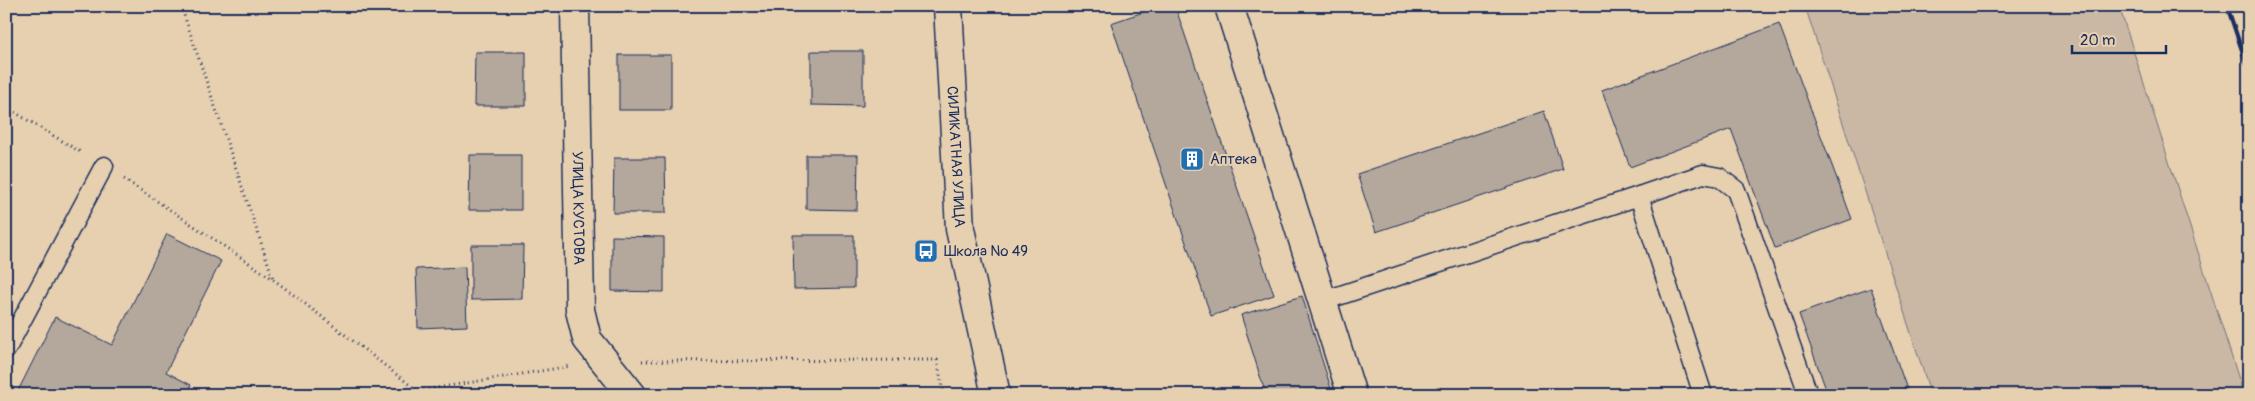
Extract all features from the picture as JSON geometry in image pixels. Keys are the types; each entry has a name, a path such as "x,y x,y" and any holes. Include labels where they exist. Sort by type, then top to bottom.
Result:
{"street":[{"name":"УЛИЦА КУСТОВА","path":"575,6 580,310 587,339 632,395"},
{"name":"СИЛИКАТНАЯ УЛИЦА","path":"948,6 960,229 996,395"},
{"path":"1229,6 1352,395"}],"lane":[{"path":"6,350 104,166"},
{"path":"1323,301 1703,174 1719,177 1736,190 1807,395"},
{"path":"1639,196 1703,395"}],"path":[{"path":"181,6 273,279"},
{"path":"6,107 104,166 273,279 423,395"},
{"path":"404,395 418,390 604,361 937,360 944,395"}],"shaded area":[{"path":"1805,6 2119,6 2244,395 1931,395"}],"building":[{"name":"Аптека","path":"1161,6 1175,6 1274,295 1211,316 1111,23"},
{"path":"1779,24 1852,219 1775,248 1731,129 1630,167 1602,90"},
{"path":"811,51 863,51 863,106 811,105"},
{"path":"475,52 526,52 526,106 474,106"},
{"path":"619,55 671,55 671,110 619,110"},
{"path":"1544,111 1563,169 1376,232 1357,174"},
{"path":"470,155 521,155 521,210 469,210"},
{"path":"806,155 858,155 857,210 806,209"},
{"path":"614,158 665,158 666,213 613,213"},
{"path":"167,234 221,261 166,372 191,385 186,395 16,395 55,317 112,345"},
{"path":"793,235 854,235 854,288 794,289"},
{"path":"612,236 664,237 664,292 612,291"},
{"path":"471,245 523,245 522,299 471,300"},
{"path":"465,267 467,326 418,328 416,269"},
{"path":"1871,288 1909,395 1828,395 1799,314"},
{"path":"1302,296 1333,395 1266,395 1241,315"}],"railway":[{"path":"2227,6 2249,71"}],"place":[{"name":"Аптека","path":"1192,159"},
{"name":"Школа № 49","path":"926,251"}]}
